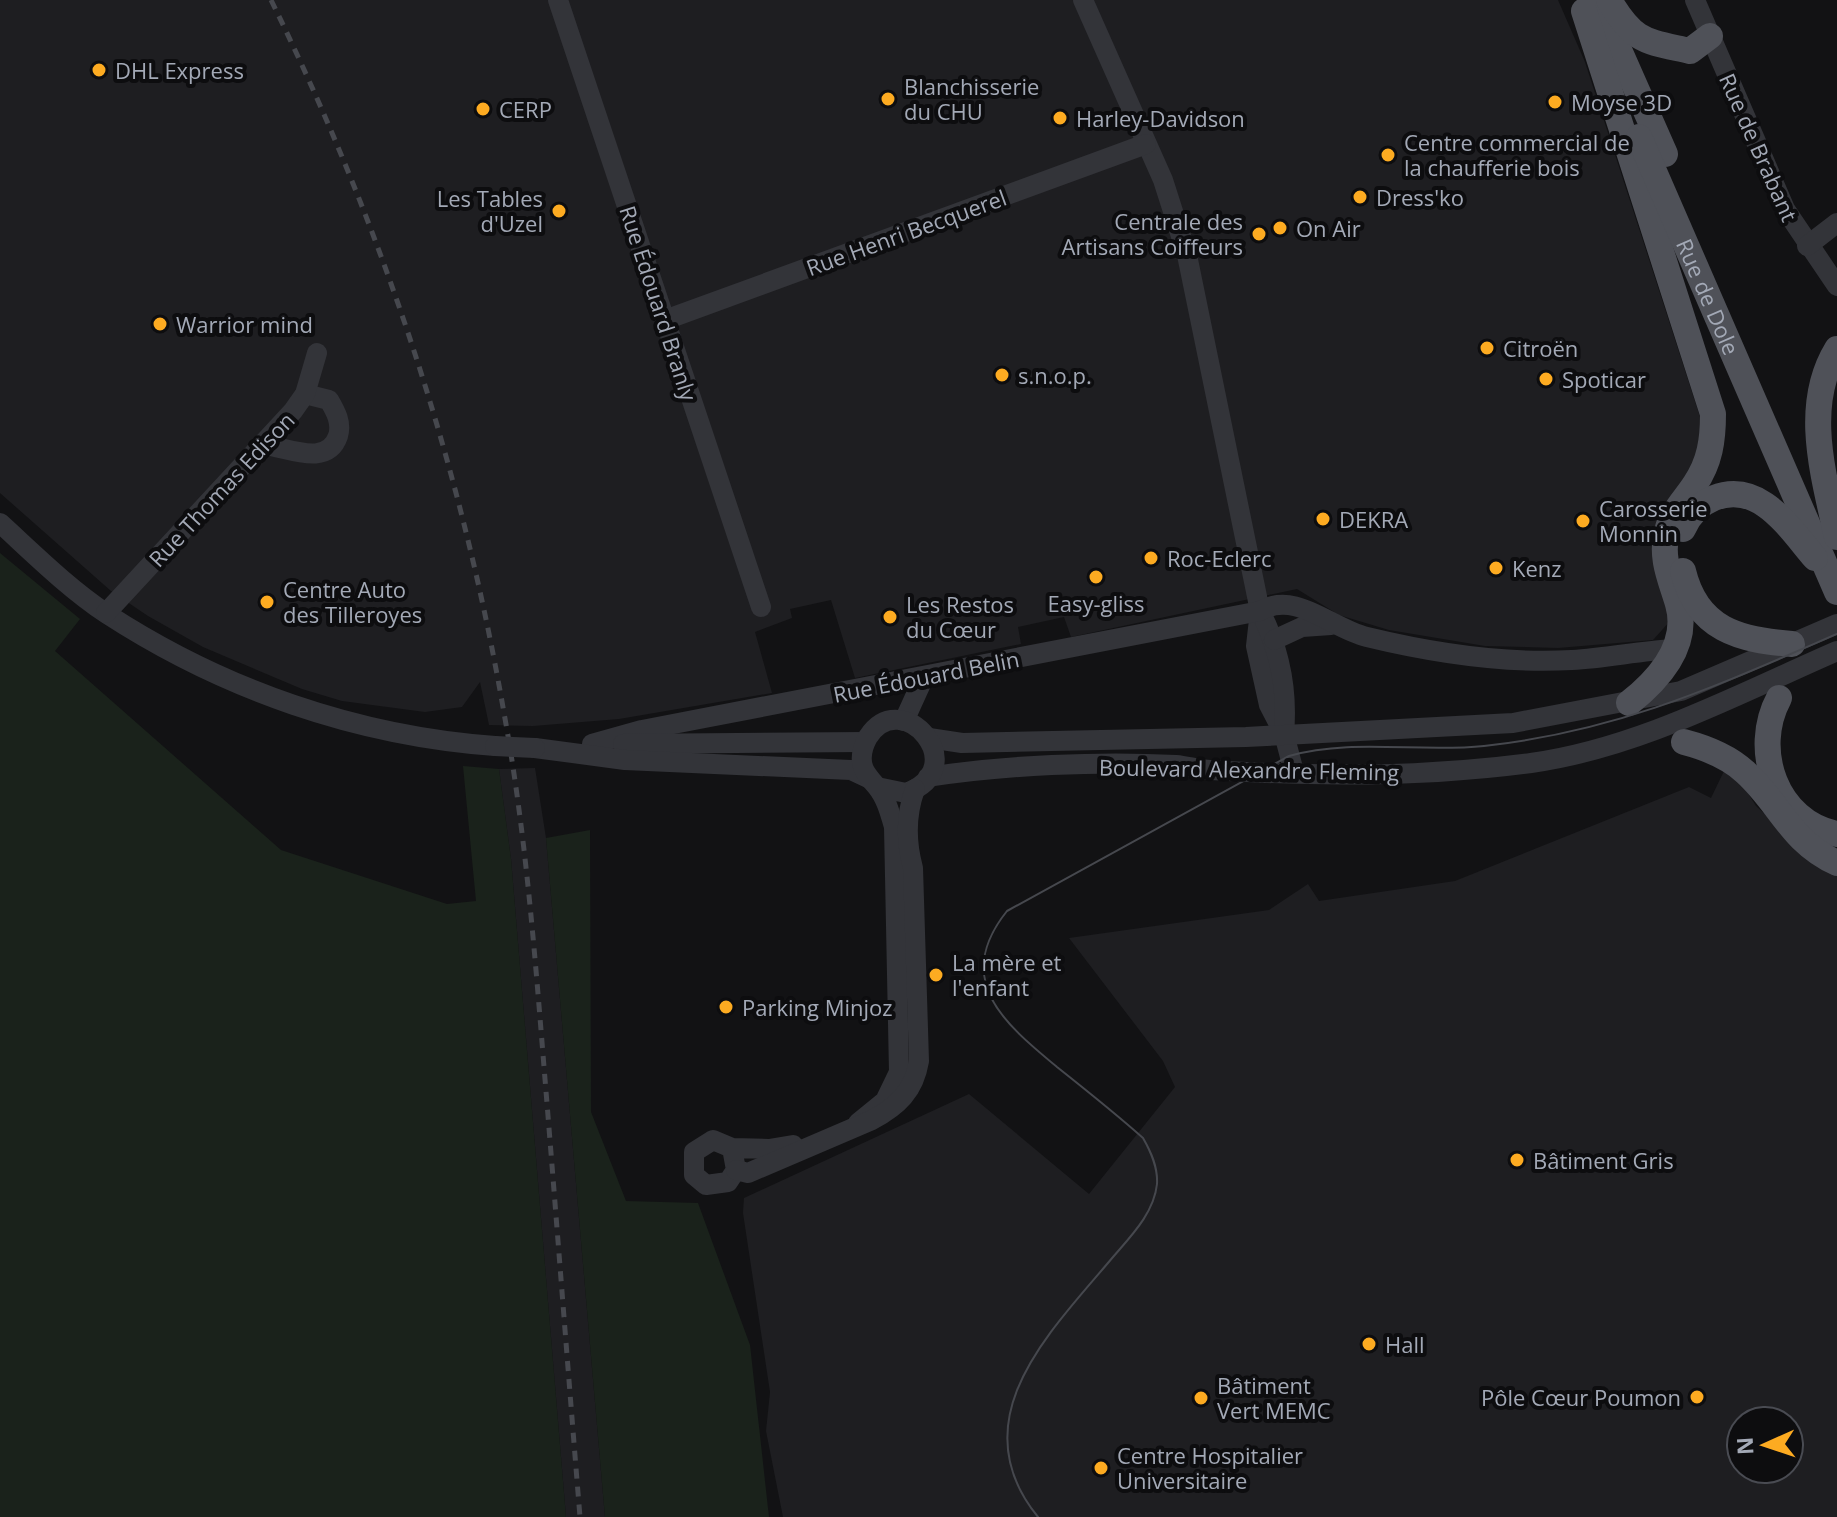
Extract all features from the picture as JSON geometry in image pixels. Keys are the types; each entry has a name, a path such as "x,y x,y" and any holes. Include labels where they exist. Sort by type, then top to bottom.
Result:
{"main road":[{"path":"1609,0 1620,18 1641,39 1657,46 1690,51 1710,36"},
{"path":"1586,4 1713,414 1711,450 1705,467 1677,507 1666,535 1666,565 1681,616 1674,649 1656,681 1629,703"},
{"name":"Rue de Dole","path":"1586,4 1837,550"},
{"name":"Rue de Dole","path":"1586,4 1834,584"},
{"path":"1837,349 1828,371 1817,424 1823,473 1837,537"},
{"path":"1793,657 1741,638 1705,613 1684,576 1679,541 1685,525 1693,511 1707,501 1721,495 1747,495 1773,511 1834,584"},
{"path":"1779,698 1765,738 1771,772 1780,793 1809,826 1837,834"},
{"path":"1684,742 1715,752 1746,772 1799,838 1837,863"}],"street":[{"name":"Rue Édouard Branly","path":"558,0 761,607"},
{"path":"1083,0 1146,144 1187,255 1260,611 1274,640 1287,702 1284,734"},
{"name":"Rue de Brabant","path":"1695,0 1785,209 1807,246 1837,286"},
{"name":"Rue Henri Becquerel","path":"665,320 1146,144"},
{"path":"1807,246 1837,223"},
{"name":"Rue Thomas Edison","path":"106,613 264,445 305,394 317,353"},
{"path":"264,445 308,454 323,453 335,445 340,430 337,414 329,400 305,394"},
{"path":"0,523 106,613 226,678 309,711 397,734 495,746 625,760 851,770 896,794 922,783"},
{"name":"Rue Édouard Belin","path":"592,744 642,730 1260,611 1272,604 1296,604 1331,625 1407,645 1516,660 1618,657 1627,651 1674,649"},
{"path":"1260,611 1256,646 1269,705 1284,734 1294,772"},
{"name":"Boulevard Alexandre Fleming","path":"922,783 1114,766 1336,774 1478,769 1534,763 1600,749 1679,721 1793,657 1837,624"},
{"name":"Rue Édouard Belin","path":"1274,640 1302,627 1331,625"},
{"name":"Boulevard Alexandre Fleming","path":"929,738 962,743 1480,727 1629,703 1681,691 1793,657 1837,651"},
{"path":"1779,698 1793,657"},
{"path":"904,721 924,677"},
{"path":"736,1170 748,1173 887,1112 910,1090 919,1061 913,868 908,851 909,807 935,758 929,738 922,730 904,721 881,725 865,742 862,754 894,827 899,1072 895,1087 885,1101 858,1123"},
{"path":"535,748 592,744 865,742"},
{"path":"1600,749 1684,742"},
{"path":"898,991 917,1008"},
{"path":"732,1148 736,1170 728,1182 713,1186 699,1181 692,1168 694,1152 705,1142 720,1140 732,1148 769,1149 817,1141"}],"shaded area":[{"path":"0,0 1558,0 1585,62 1702,423 1700,462 1653,537 1671,620 1653,640 1558,648 1485,646 1389,630 1339,615 1297,589 1071,637 1064,617 1018,627 1021,644 855,678 831,600 790,609 792,618 755,632 772,693 619,719 533,726 489,725 480,682 462,707 425,712 342,701 302,689 203,647 148,616 111,591 0,493"},
{"path":"0,553 80,619 55,651 281,850 447,904 476,901 463,766 499,769 511,859 566,1517 0,1517"},
{"path":"535,768 546,838 605,1517 566,1517 511,859 499,769"},
{"path":"1724,771 1746,790 1756,806 1828,872 1837,875 1837,1517 783,1517 766,1431 770,1392 743,1213 744,1198 969,1094 1089,1194 1175,1087 1163,1061 1069,938 1269,910 1308,884 1319,901 1455,881 1689,787 1711,798"},
{"path":"590,830 591,1112 626,1201 698,1203 750,1345 769,1517 605,1517 546,838"}],"tram line":[{"path":"1038,1517 1016,1481 1007,1445 1010,1411 1023,1378 1041,1346 1147,1214 1155,1195 1157,1178 1143,1138 1019,1034 992,998 985,979 984,958 991,936 1007,911 1289,756 1337,748 1484,746 1579,730 1707,689 1837,634"}],"railway":[{"path":"271,0 348,172 413,348 441,438 486,620 512,758 529,896 580,1517"}],"place":[{"name":"DHL Express","path":"99,70"},
{"name":"Blanchisserie du CHU","path":"888,99"},
{"name":"Moyse 3D","path":"1555,102"},
{"name":"CERP","path":"483,109"},
{"name":"Harley-Davidson","path":"1060,118"},
{"name":"Centre commercial de la chaufferie bois","path":"1388,155"},
{"name":"Dress'ko","path":"1360,197"},
{"name":"Les Tables d'Uzel","path":"559,211"},
{"name":"On Air","path":"1280,228"},
{"name":"Centrale des Artisans Coiffeurs","path":"1259,234"},
{"name":"Warrior mind","path":"160,324"},
{"name":"Citroën","path":"1487,348"},
{"name":"s.n.o.p.","path":"1002,375"},
{"name":"Spoticar","path":"1546,379"},
{"name":"DEKRA","path":"1323,519"},
{"name":"Carosserie Monnin","path":"1583,521"},
{"name":"Roc-Eclerc","path":"1151,558"},
{"name":"Kenz","path":"1496,568"},
{"name":"Easy-gliss","path":"1096,577"},
{"name":"Centre Auto des Tilleroyes","path":"267,602"},
{"name":"Les Restos du Cœur","path":"890,617"},
{"name":"La mère et l'enfant","path":"936,975"},
{"name":"Parking Minjoz","path":"726,1007"},
{"name":"Bâtiment Gris","path":"1517,1160"},
{"name":"Hall","path":"1369,1344"},
{"name":"Pôle Cœur Poumon","path":"1697,1397"},
{"name":"Bâtiment Vert MEMC","path":"1201,1398"},
{"name":"Centre Hospitalier Universitaire","path":"1101,1468"}]}
